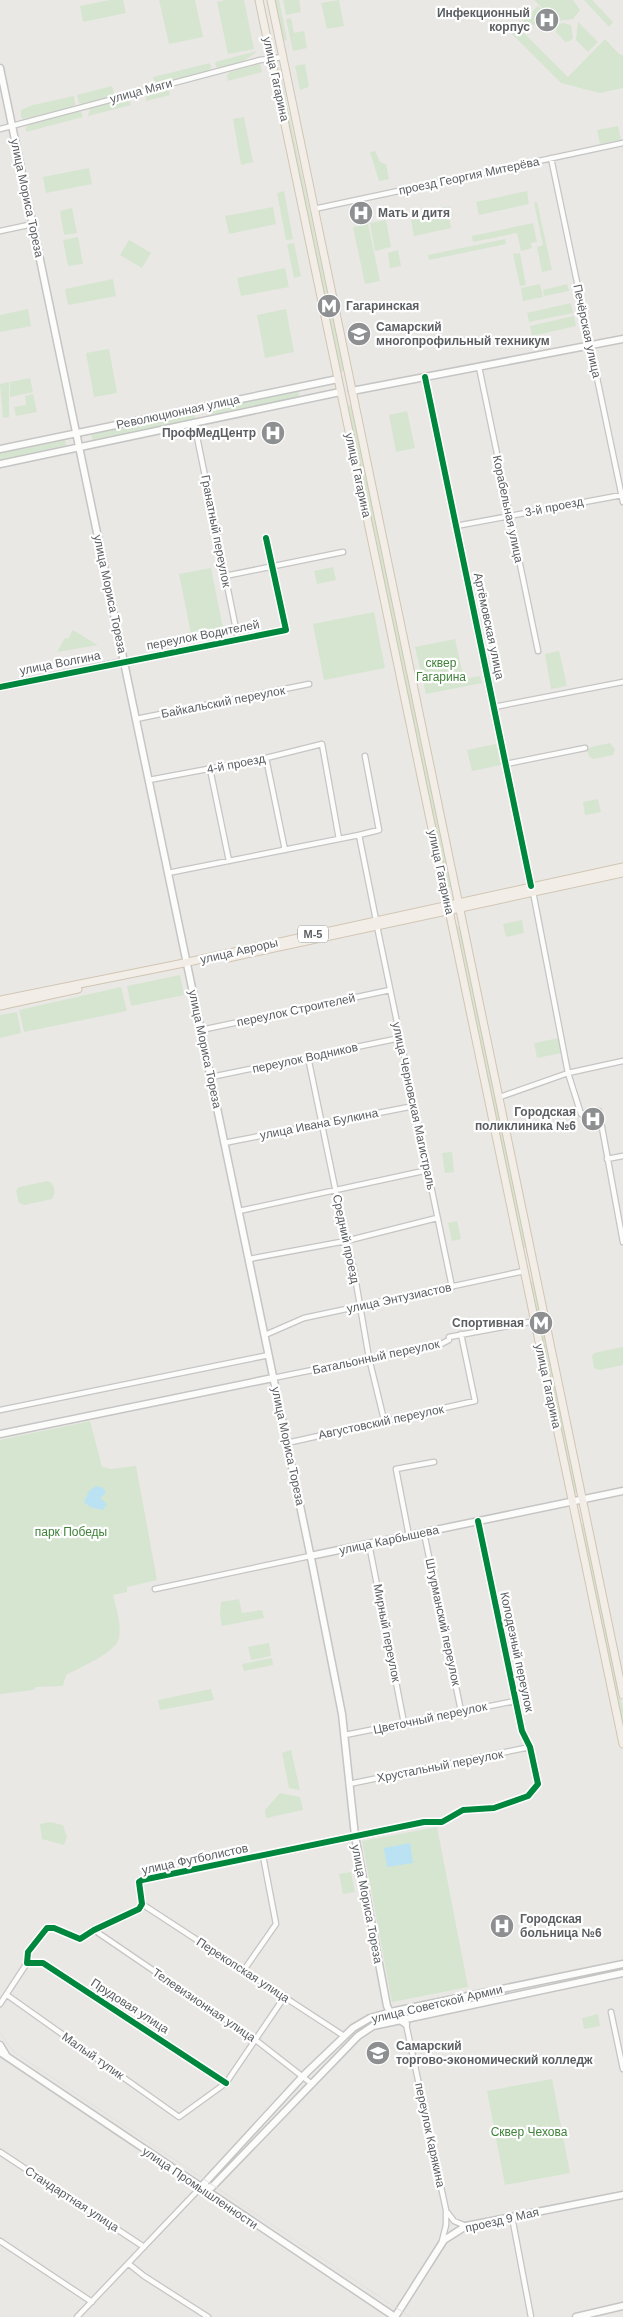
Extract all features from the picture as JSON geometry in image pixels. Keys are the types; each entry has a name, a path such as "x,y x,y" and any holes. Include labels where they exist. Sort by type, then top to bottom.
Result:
{"main road":[{"name":"улица Гагарина","path":"259,0 623,1744"},
{"name":"улица Гагарина","path":"271,0 623,1694"},
{"name":"улица Мориса Тореза","path":"0,68 310,1556 345,1735 355,1836 388,2011"},
{"name":"Революционная улица","path":"0,464 340,392 623,339"},
{"path":"338,379 352,391"},
{"name":"Революционная улица","path":"0,449 338,379"},
{"path":"202,407 205,420"},
{"name":"улица Волгина","path":"0,687 124,662"},
{"name":"улица Авроры","path":"0,1006 623,867"},
{"name":"улица Авроры","path":"531,886 623,873"},
{"name":"улица Авроры","path":"0,1000 187,964"},
{"name":"улица Энтузиастов","path":"524,1271 535,1268"},
{"path":"0,1434 273,1378"},
{"name":"улица Карбышева","path":"310,1556 623,1491"},
{"path":"577,1522 587,1520"},
{"name":"улица Советской Армии","path":"200,2188 303,2076 344,2036 363,2022 388,2011 407,2009 623,1964"},
{"name":"улица Советской Армии","path":"200,2188 212,2187 358,2036 373,2026 384,2022 404,2021 458,2007 623,1973"},
{"path":"533,1982 535,1992"},
{"path":"456,1998 458,2007"},
{"path":"388,2011 404,2021 407,2009"},
{"path":"384,2022 388,2018 388,2011"},
{"name":"улица Промышленности","path":"0,2046 7,2056"},
{"name":"улица Промышленности","path":"0,2052 217,2200 395,2317"},
{"path":"276,2104 284,2112"},
{"path":"215,2183 217,2200"},
{"name":"проезд 9 Мая","path":"395,2317 441,2245 447,2238 466,2226 623,2195"},
{"path":"576,2317 623,2306"}],"street":[{"name":"улица Мяги","path":"0,129 283,56"},
{"name":"проезд Георгия Митерёва","path":"314,209 623,143"},
{"name":"Печёрская улица","path":"552,158 623,502"},
{"path":"0,231 32,224"},
{"name":"Корабельная улица","path":"479,367 538,651"},
{"name":"Артёмовская улица","path":"425,377 568,1073 581,1114 599,1111 607,1159"},
{"name":"Гранатный переулок","path":"194,422 238,640"},
{"name":"3-й проезд","path":"456,526 622,495"},
{"path":"266,538 272,568"},
{"path":"225,576 272,568 343,552"},
{"name":"переулок Водителей","path":"124,662 286,630 272,568"},
{"path":"494,707 623,682"},
{"name":"Байкальский переулок","path":"136,719 309,684"},
{"name":"4-й проезд","path":"149,780 266,758 322,744 339,839"},
{"path":"506,764 585,748"},
{"path":"168,873 379,830 365,756"},
{"path":"266,758 285,850"},
{"path":"210,768 230,861"},
{"name":"улица Черновская Магистраль","path":"359,835 452,1286"},
{"name":"переулок Строителей","path":"201,1030 390,990"},
{"name":"переулок Водников","path":"211,1078 400,1038"},
{"name":"Средний проезд","path":"308,1057 346,1241 353,1265 369,1358 384,1420"},
{"path":"500,1097 568,1073 623,1061"},
{"name":"улица Ивана Булкина","path":"224,1143 414,1106"},
{"path":"623,1156 607,1159 623,1242"},
{"path":"239,1211 428,1170"},
{"path":"249,1260 346,1241 438,1218"},
{"name":"улица Энтузиастов","path":"265,1335 296,1320 524,1271"},
{"name":"Батальонный переулок","path":"273,1378 441,1344 449,1340 449,1337 462,1334 535,1321"},
{"name":"Августовский переулок","path":"287,1443 475,1401 462,1334"},
{"path":"0,1410 269,1355"},
{"path":"409,1536 396,1469 434,1462"},
{"name":"Колодезный переулок","path":"478,1521 522,1733 530,1747 538,1784"},
{"name":"Штурманский переулок","path":"424,1533 461,1711"},
{"name":"Мирный переулок","path":"369,1544 404,1723"},
{"name":"улица Карбышева","path":"155,1588 310,1556"},
{"name":"Цветочный переулок","path":"345,1735 515,1701"},
{"name":"Хрустальный переулок","path":"350,1784 530,1747"},
{"name":"улица Футболистов","path":"142,1904 139,1882 142,1880 424,1822 442,1822 461,1811 474,1808 492,1808 528,1796 538,1784"},
{"path":"244,1970 276,1924 263,1856"},
{"path":"0,2004 27,1962 28,1952 47,1928 54,1928 80,1939 94,1930 139,1909 142,1904"},
{"name":"Перекопская улица","path":"142,1904 344,2036"},
{"name":"Телевизионная улица","path":"94,1930 257,2041 312,2084"},
{"name":"Прудовая улица","path":"27,1962 43,1963 226,2083"},
{"name":"Малый тупик","path":"7,1995 179,2117 226,2083"},
{"path":"226,2083 257,2041 285,1996"},
{"path":"611,2012 623,2069"},
{"name":"переулок Карякина","path":"404,2021 445,2204 446,2225 441,2245"},
{"name":"Стандартная улица","path":"0,2152 144,2247"},
{"name":"улица Советской Армии","path":"77,2317 200,2188"},
{"path":"445,2204 451,2218 466,2226"},
{"path":"512,2217 531,2317"},
{"path":"0,2241 92,2302"},
{"path":"129,2264 144,2276 208,2317"}],"green space":[{"path":"110,0 123,0 126,13 83,22 80,6"},
{"path":"159,0 195,0 203,37 169,44"},
{"path":"244,0 254,49 228,54 217,2"},
{"path":"274,0 279,0 287,40 283,41"},
{"path":"283,0 299,0 301,12 286,15"},
{"path":"339,0 344,26 327,29 321,3"},
{"path":"534,0 573,0 580,10 573,19 556,21"},
{"path":"584,0 592,0 613,22 609,27"},
{"path":"538,6 546,14 534,26 531,23 523,31 518,26"},
{"path":"291,18 294,33 304,31 307,48 293,51 286,19"},
{"path":"578,22 598,42 588,52 576,40"},
{"path":"563,23 571,25 573,38 570,41 565,42 556,32 557,25"},
{"path":"518,27 568,77 605,39 619,54 623,55 623,88 600,93 561,83 511,33"},
{"path":"257,51 249,58 232,66 226,68 216,67 215,62"},
{"path":"210,63 211,68 208,72 160,84 156,84 153,77"},
{"path":"260,64 262,72 228,81 227,75 230,72"},
{"path":"305,64 309,87 300,90 295,66"},
{"path":"279,67 344,371 342,372 340,371 277,69"},
{"path":"112,86 114,93 112,97 83,104 79,103 77,95"},
{"path":"165,88 168,89 170,95 146,101 147,93"},
{"path":"74,96 75,104 73,107 23,119 21,117 21,110 33,105"},
{"path":"129,97 131,105 88,116 90,108"},
{"path":"78,111 81,112 83,117 26,132 26,127 33,123"},
{"path":"244,117 253,162 241,165 233,119"},
{"path":"618,126 621,140 600,144 597,130"},
{"path":"375,151 380,162 386,164 389,179 379,181 370,152"},
{"path":"89,168 92,184 46,193 43,177"},
{"path":"284,191 293,239 286,240 277,193"},
{"path":"527,191 529,204 479,215 476,202"},
{"path":"537,202 552,270 542,272 537,247 543,245 534,203"},
{"path":"450,206 453,216 449,217 451,228 414,236 411,220 422,217 421,212"},
{"path":"273,207 276,224 229,234 225,216"},
{"path":"72,208 77,233 64,235 60,211"},
{"path":"386,220 391,247 375,251 370,223"},
{"path":"533,223 537,242 531,243 532,248 521,251 517,233 473,242 472,236"},
{"path":"368,224 380,281 365,284 353,227"},
{"path":"78,237 83,264 68,266 63,240"},
{"path":"505,239 506,244 429,260 428,255"},
{"path":"129,240 151,253 142,268 120,255"},
{"path":"294,243 301,276 294,278 287,244"},
{"path":"398,250 401,266 390,268 388,253"},
{"path":"520,253 526,285 520,286 513,254"},
{"path":"285,268 289,287 241,296 237,278"},
{"path":"113,279 116,296 68,305 65,289"},
{"path":"540,284 543,297 523,301 521,288"},
{"path":"567,284 569,291 544,296 543,290"},
{"path":"571,303 573,313 529,322 527,313"},
{"path":"28,309 31,326 0,332 0,315"},
{"path":"286,309 294,352 265,358 257,315"},
{"path":"574,316 576,326 532,336 530,326"},
{"path":"109,349 117,393 94,397 86,353"},
{"path":"30,378 33,392 10,397 10,382"},
{"path":"9,382 9,417 3,418 0,384"},
{"path":"298,389 300,398 210,417 209,408"},
{"path":"33,394 37,412 16,416 14,407 26,405 25,396"},
{"path":"347,406 351,406 450,888 448,887"},
{"path":"407,411 415,448 396,452 389,415"},
{"path":"194,412 196,421 93,443 91,433"},
{"path":"65,440 67,449 0,463 0,453"},
{"path":"333,567 336,580 317,584 314,571"},
{"path":"211,568 223,628 191,634 179,574"},
{"path":"374,612 385,668 324,680 313,624"},
{"path":"73,630 98,645 57,652 65,638 68,639"},
{"name":"сквер Гагарина","path":"455,639 464,679 480,676 482,683 426,694 415,647"},
{"path":"559,651 567,686 551,689 545,654"},
{"path":"610,743 615,749 613,755 593,759 589,756 587,750 591,747"},
{"path":"496,744 501,765 472,771 467,750"},
{"path":"598,799 601,812 585,815 583,802"},
{"path":"522,920 524,933 506,937 503,924"},
{"path":"457,926 460,927 526,1248 523,1247"},
{"path":"180,975 184,995 131,1006 127,986"},
{"path":"121,987 127,1011 24,1032 19,1010"},
{"path":"17,1012 21,1033 0,1038 0,1015"},
{"path":"559,1038 562,1053 537,1058 534,1043"},
{"path":"452,1152 454,1172 445,1173 442,1153"},
{"path":"48,1181 54,1189 52,1199 25,1205 19,1203 16,1191 19,1187"},
{"path":"457,1221 461,1239 452,1241 448,1223"},
{"path":"534,1282 576,1493 573,1492 530,1283"},
{"path":"623,1347 623,1365 599,1370 594,1368 592,1356 594,1353"},
{"name":"парк Победы","path":"90,1421 102,1467 111,1469 136,1466 157,1580 127,1587 127,1592 113,1595 120,1630 118,1641 115,1646 102,1656 66,1675 63,1686 36,1687 33,1690 0,1694 0,1440"},
{"path":"583,1524 623,1710 623,1726 581,1525"},
{"path":"239,1599 242,1613 262,1610 264,1618 222,1626 220,1615 221,1602"},
{"path":"269,1643 271,1656 251,1660 248,1647"},
{"path":"272,1658 273,1665 244,1671 242,1664"},
{"path":"211,1689 214,1700 160,1710 158,1700"},
{"path":"291,1750 300,1790 289,1788 282,1753"},
{"path":"280,1793 300,1797 303,1810 266,1818 265,1810"},
{"path":"50,1822 63,1825 67,1837 64,1845 42,1839 40,1824"},
{"path":"437,1827 468,1987 392,2002 362,1841"},
{"path":"351,1872 355,1892 343,1894 339,1874"},
{"path":"598,2014 600,2026 584,2029 582,2018"},
{"name":"Сквер Чехова","path":"552,2079 570,2173 505,2185 487,2091"}],"water":[{"path":"96,1486 103,1488 106,1493 100,1498 107,1504 103,1510 90,1507 84,1502 89,1491"},
{"path":"410,1843 413,1863 387,1867 384,1848"}],"tram line":[{"path":"0,2033 14,2052 410,2317"}],"cycle path":[{"path":"425,377 531,886"},
{"path":"0,687 286,630 266,538"},
{"path":"226,2083 43,1963 27,1963 28,1952 47,1928 54,1928 80,1939 94,1930 139,1909 142,1904 139,1882 142,1880 424,1822 442,1822 463,1810 494,1808 528,1796 538,1784 530,1747 522,1731 478,1521"}],"place":[{"name":"Инфекционный корпус","path":"547,20"},
{"name":"Мать и дитя","path":"361,213"},
{"name":"Гагаринская","path":"329,306"},
{"name":"Самарский многопрофильный техникум","path":"359,334"},
{"name":"ПрофМедЦентр","path":"273,433"},
{"name":"Городская поликлиника №6","path":"593,1119"},
{"name":"Спортивная","path":"541,1323"},
{"name":"Городская больница №6","path":"502,1926"},
{"name":"Самарский торгово-экономический колледж","path":"378,2053"}]}
